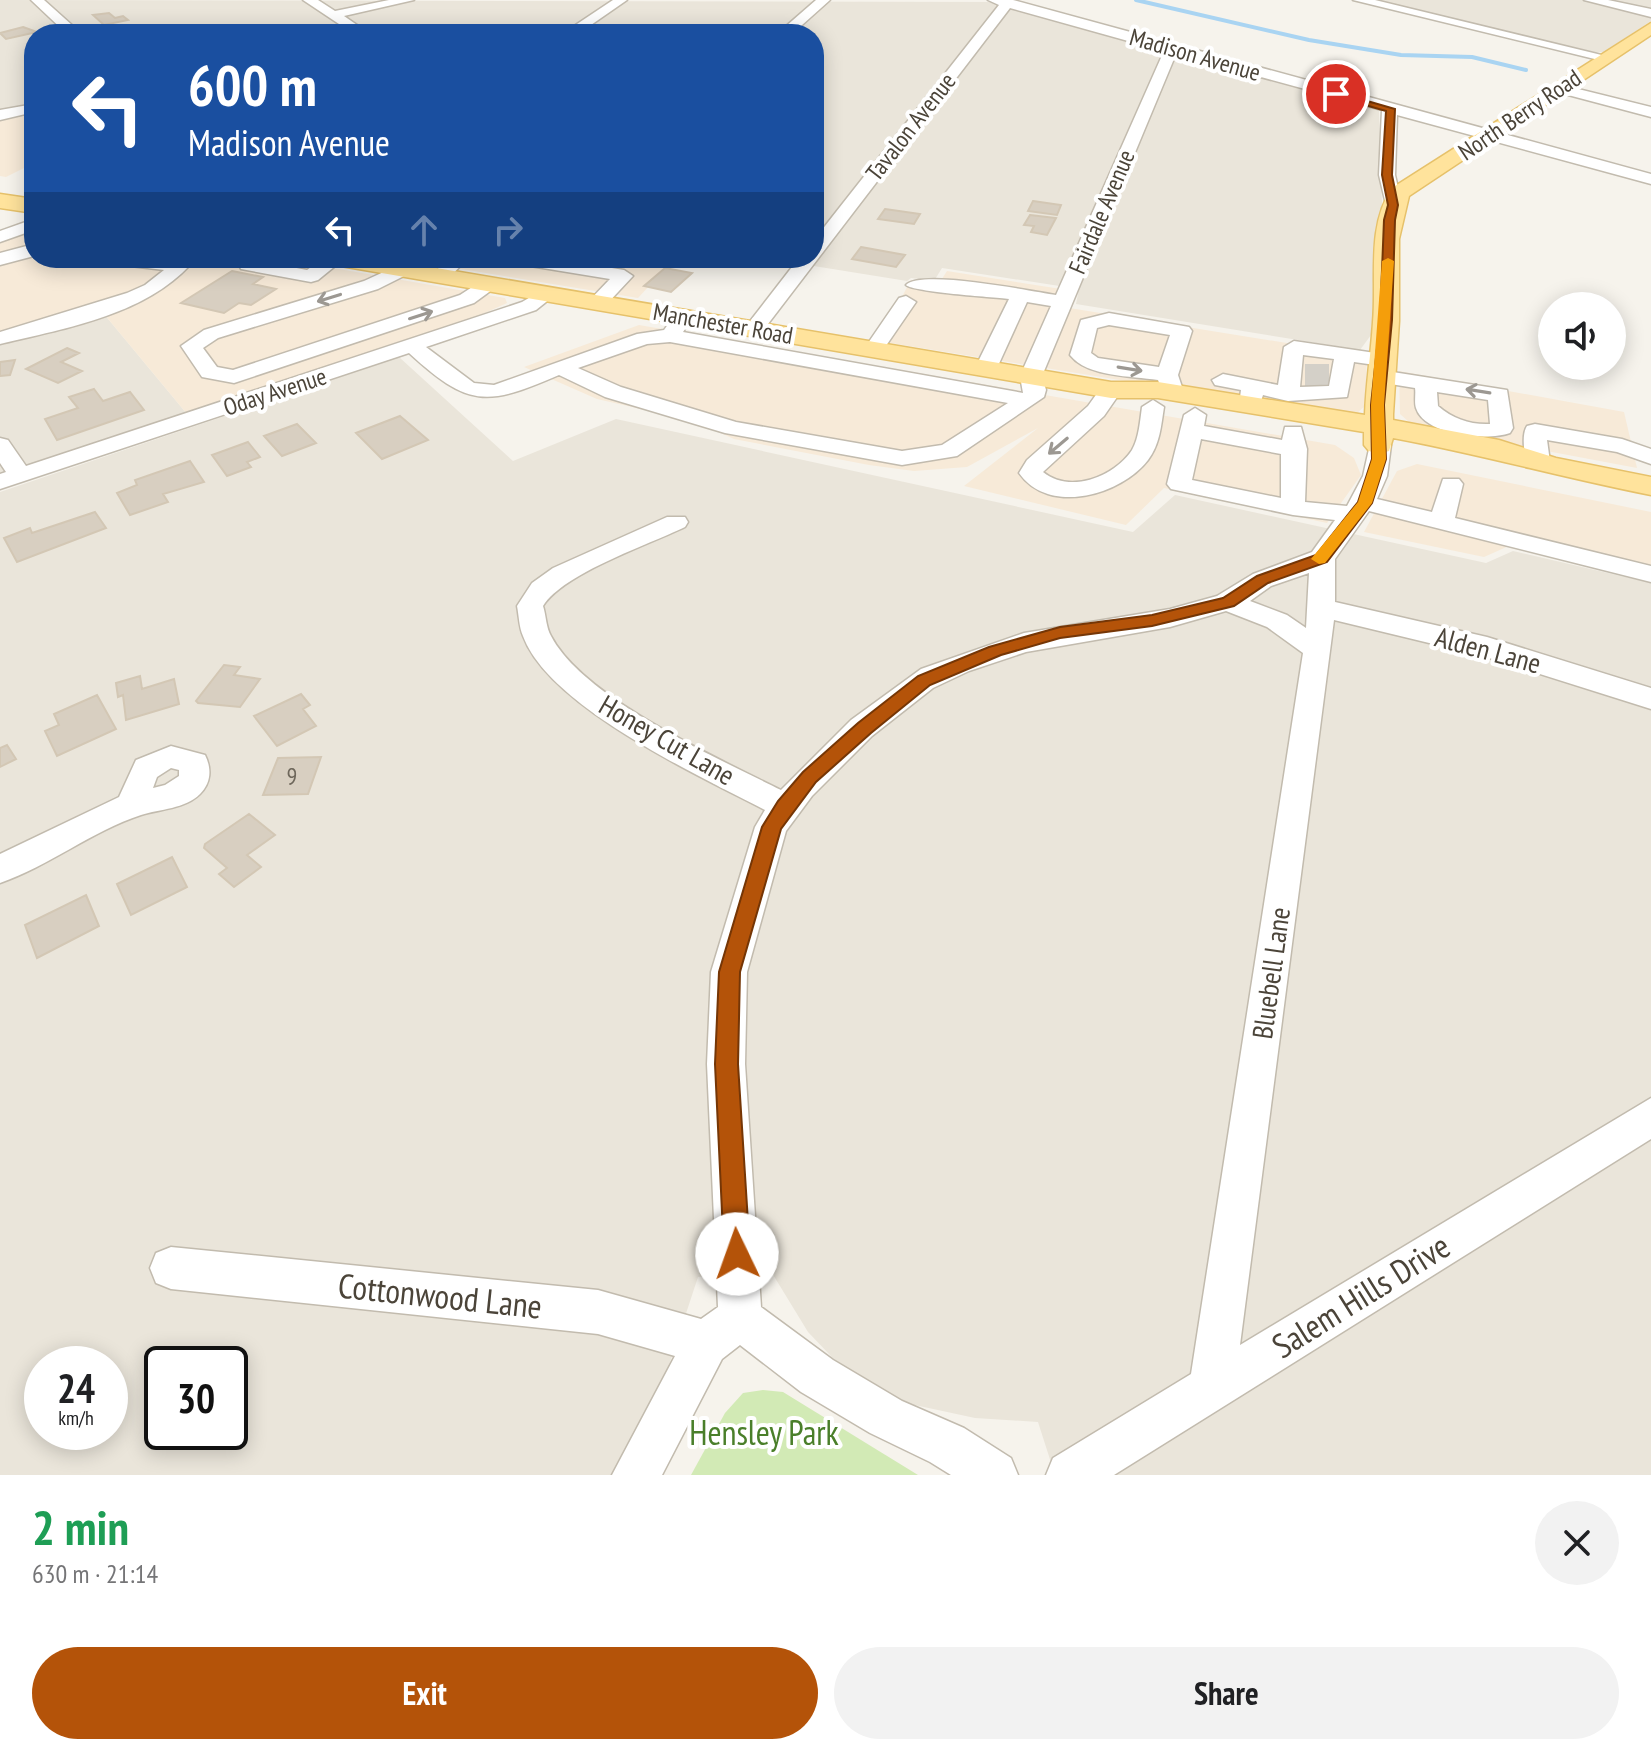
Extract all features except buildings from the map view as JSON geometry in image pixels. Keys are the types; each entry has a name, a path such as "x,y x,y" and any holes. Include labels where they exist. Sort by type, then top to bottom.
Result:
{"main road":[{"name":"North Berry Road","path":"1393,205 1400,193 1651,28"},
{"path":"0,201 24,205"},
{"path":"1378,436 1389,220 1393,205"},
{"name":"Manchester Road","path":"408,268 597,303 677,326 754,329 874,349 1030,388 1092,373 1165,392 1252,396 1378,436 1497,464 1541,455"},
{"name":"Manchester Road","path":"1165,392 1194,423 1294,441 1378,436 1488,436 1541,455 1647,480"}],"street":[{"path":"37,0 64,24"},
{"path":"309,0 347,24"},
{"path":"332,15 408,0"},
{"path":"584,24 621,0"},
{"path":"796,24 824,0"},
{"path":"1359,0 1607,58"},
{"path":"1590,0 1651,13"},
{"name":"Madison Avenue","path":"1001,1 1651,179"},
{"name":"Tavalon Avenue","path":"824,239 1001,1"},
{"name":"Fairdale Avenue","path":"1030,388 1063,302 1172,48"},
{"path":"1558,88 1651,112"},
{"path":"1390,109 1387,175 1393,205"},
{"path":"0,115 24,110"},
{"path":"0,128 24,123"},
{"path":"0,237 24,228"},
{"path":"0,259 24,253"},
{"path":"0,338 131,298 165,281 176,268"},
{"path":"265,268 311,276 322,268"},
{"path":"392,268 371,285 211,334 191,346 210,372 234,377 467,299 490,284"},
{"path":"440,276 448,268"},
{"path":"577,268 624,276 597,303"},
{"path":"754,329 801,268"},
{"path":"874,349 911,293 959,286 1063,302"},
{"name":"Oday Avenue","path":"10,478 529,306 546,294"},
{"path":"412,345 446,377 480,394 500,392 559,367 677,326 968,373 1021,295"},
{"path":"1109,319 1182,331 1165,392 1139,457 1106,482 1088,488 1068,488 1033,478 1031,473 1035,465 1076,431 1092,373 1090,350 1096,330 1109,319"},
{"path":"1294,381 1294,347 1345,354 1426,383 1499,395 1502,428 1488,436 1432,414 1427,408 1426,383"},
{"path":"1223,380 1252,396 1294,381 1339,392 1336,376 1345,354"},
{"path":"295,356 314,379"},
{"path":"559,367 613,392 733,428 902,458 949,451 1030,388"},
{"path":"1194,423 1179,484 1293,508 1360,509 1442,522 1651,574"},
{"path":"1616,423 1622,446 1647,480"},
{"path":"1541,455 1535,431 1622,446"},
{"path":"636,1475 723,1330 729,972 771,827 785,806 810,777 864,728 924,681 995,651 1060,633 1152,620 1228,602 1263,579 1322,559 1334,539 1360,509 1379,459 1378,436"},
{"path":"1293,508 1294,441"},
{"path":"0,445 10,478"},
{"path":"1442,522 1451,484"},
{"name":"Honey Cut Lane","path":"676,522 550,581 530,606 532,631 556,668 618,716 785,806"},
{"name":"Bluebell Lane","path":"1212,1388 1317,650 1322,608 1322,559"},
{"path":"1228,602 1277,621 1317,650"},
{"name":"Alden Lane","path":"1322,608 1487,647 1651,699"},
{"path":"0,869 132,805"},
{"name":"Salem Hills Drive","path":"1070,1475 1651,1117"},
{"name":"Cottonwood Lane","path":"171,1268 598,1312 723,1330"},
{"path":"723,1330 817,1376 886,1417 947,1445 994,1475"}],"shaded area":[{"path":"0,0 998,2 1379,110 1382,205 1371,335 1360,350 1076,304 1079,289 942,268 934,281 911,278 907,281 824,268 824,24 24,24 24,107 0,112"},
{"path":"1369,0 1651,0 1651,21 1604,52 1595,52"},
{"path":"24,116 24,168 6,177 0,176 0,121"},
{"path":"24,234 24,268 333,268 505,298 507,303 476,317 187,414 104,314 0,344 0,240"},
{"path":"455,268 666,268 638,298"},
{"path":"947,271 1061,289 1057,306 1367,356 1365,406 1356,414 1337,415 878,341 911,280 938,285"},
{"path":"104,314 187,414 0,477 0,344"},
{"path":"639,325 1335,445 1354,458 1361,475 1327,523 1164,488 1126,525 964,486 1038,428 967,467 914,471 734,439 694,421 597,399 524,367"},
{"path":"399,357 513,461 616,419 1133,532 1175,495 1486,563 1513,551 1651,583 1651,1475 1055,1475 1038,1422 975,1418 910,1404 849,1375 808,1332 772,1273 698,1277 650,1423 619,1475 0,1475 0,492"},
{"path":"1399,371 1624,412 1637,468 1425,428 1409,422 1400,414"},
{"path":"1417,464 1651,512 1651,579 1511,545 1484,557 1364,532 1397,471"}],"green space":[{"name":"Hensley Park","path":"763,1390 783,1392 918,1475 691,1475 725,1413 743,1393"}],"waterway":[{"path":"1136,0 1309,40 1401,55 1472,57 1526,70"}],"tunnel":[{"path":"1305,376 1331,376"}],"slow traffic":[{"path":"1319,559 1365,503 1379,459 1378,405 1388,261"}],"route":[{"path":"737,1254 726,1064 729,972 771,827 785,806 810,777 864,728 924,681 995,651 1060,633 1152,620 1228,602 1263,579 1322,559 1334,539 1365,503 1379,459 1378,405 1386,320 1389,220 1393,205 1387,175 1390,109 1336,94"}]}
